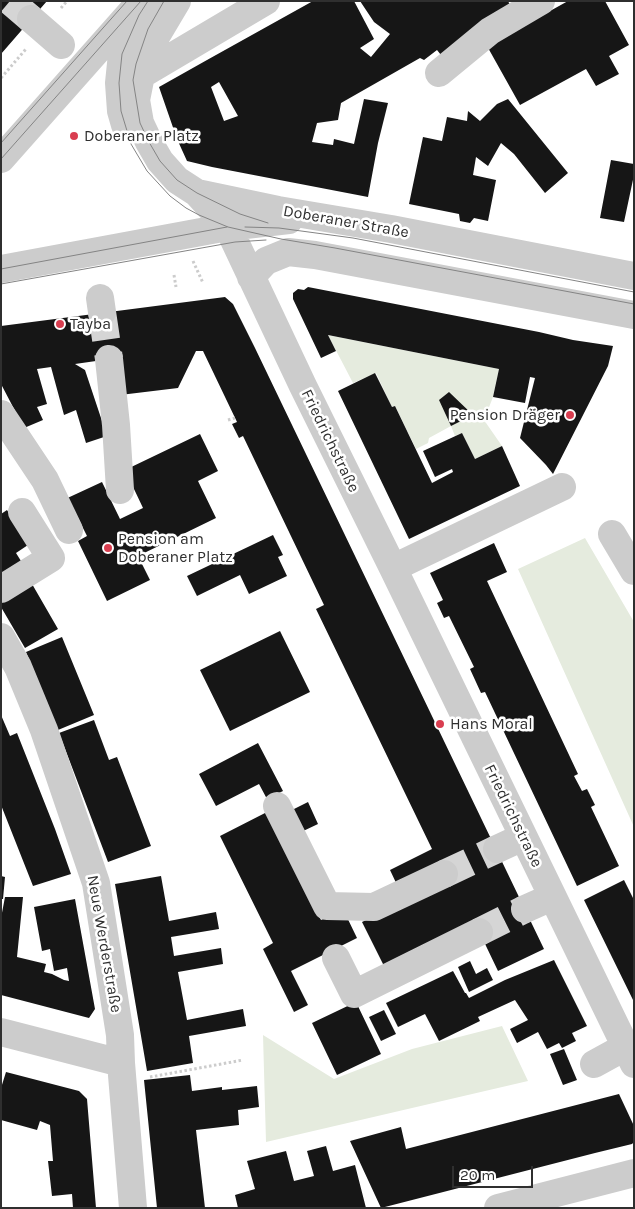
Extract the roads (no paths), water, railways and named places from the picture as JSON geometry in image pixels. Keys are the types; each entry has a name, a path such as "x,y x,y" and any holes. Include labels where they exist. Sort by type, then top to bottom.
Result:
{"street":[{"path":"1,144 127,1"},
{"path":"1,159 141,1"},
{"path":"148,1 139,15 122,54 119,83 121,111 131,144 147,171 170,196 186,208 240,236 288,252 314,255 634,315"},
{"name":"Doberaner Straße","path":"178,1 155,38 141,76 136,100 140,123 160,161 177,180 197,193 278,210 634,276"},
{"path":"141,76 266,1"},
{"path":"439,74 490,31 541,1"},
{"path":"32,19 61,45"},
{"path":"197,193 240,236"},
{"path":"1,284 240,236 318,217"},
{"path":"1,269 240,236"},
{"name":"Friedrichstraße","path":"240,236 251,277 302,386 393,568 630,1056"},
{"path":"251,277 266,261 288,252"},
{"path":"109,359 120,490"},
{"path":"1,414 45,480 68,530"},
{"path":"393,568 562,487"},
{"path":"1,589 51,558 22,512"},
{"path":"612,534 634,571"},
{"name":"Neue Werderstraße","path":"1,637 18,668 44,730 96,883 120,1035 132,1208"},
{"path":"277,806 327,906 374,907 444,874"},
{"path":"496,849 523,837"},
{"path":"526,910 552,897"},
{"path":"336,958 354,994 479,932"},
{"path":"1,1032 122,1073"},
{"path":"594,1064 630,1056"},
{"path":"498,1208 634,1172"}],"tunnel":[{"path":"10,1 31,19"},
{"path":"102,312 109,359"},
{"path":"444,874 497,849"},
{"path":"479,932 525,909"}],"tram line":[{"path":"1,143 127,1"},
{"path":"1,159 141,1"},
{"path":"148,1 139,15 122,54 119,83 121,111 131,144 147,171 170,196 186,208 228,227 281,239 634,304"},
{"path":"164,1 148,29 136,64 133,80 140,123 160,161 177,180 197,193 240,214 268,223"},
{"path":"1,269 227,227"},
{"path":"245,227 279,228 353,238 634,292"},
{"path":"1,284 235,242 266,240"}],"place":[{"name":"Doberaner Platz","path":"74,136"},
{"name":"Tayba","path":"60,324"},
{"name":"Pension Dräger","path":"570,415"},
{"name":"Pension am Doberaner Platz","path":"108,548"},
{"name":"Hans Moral","path":"440,724"}]}
